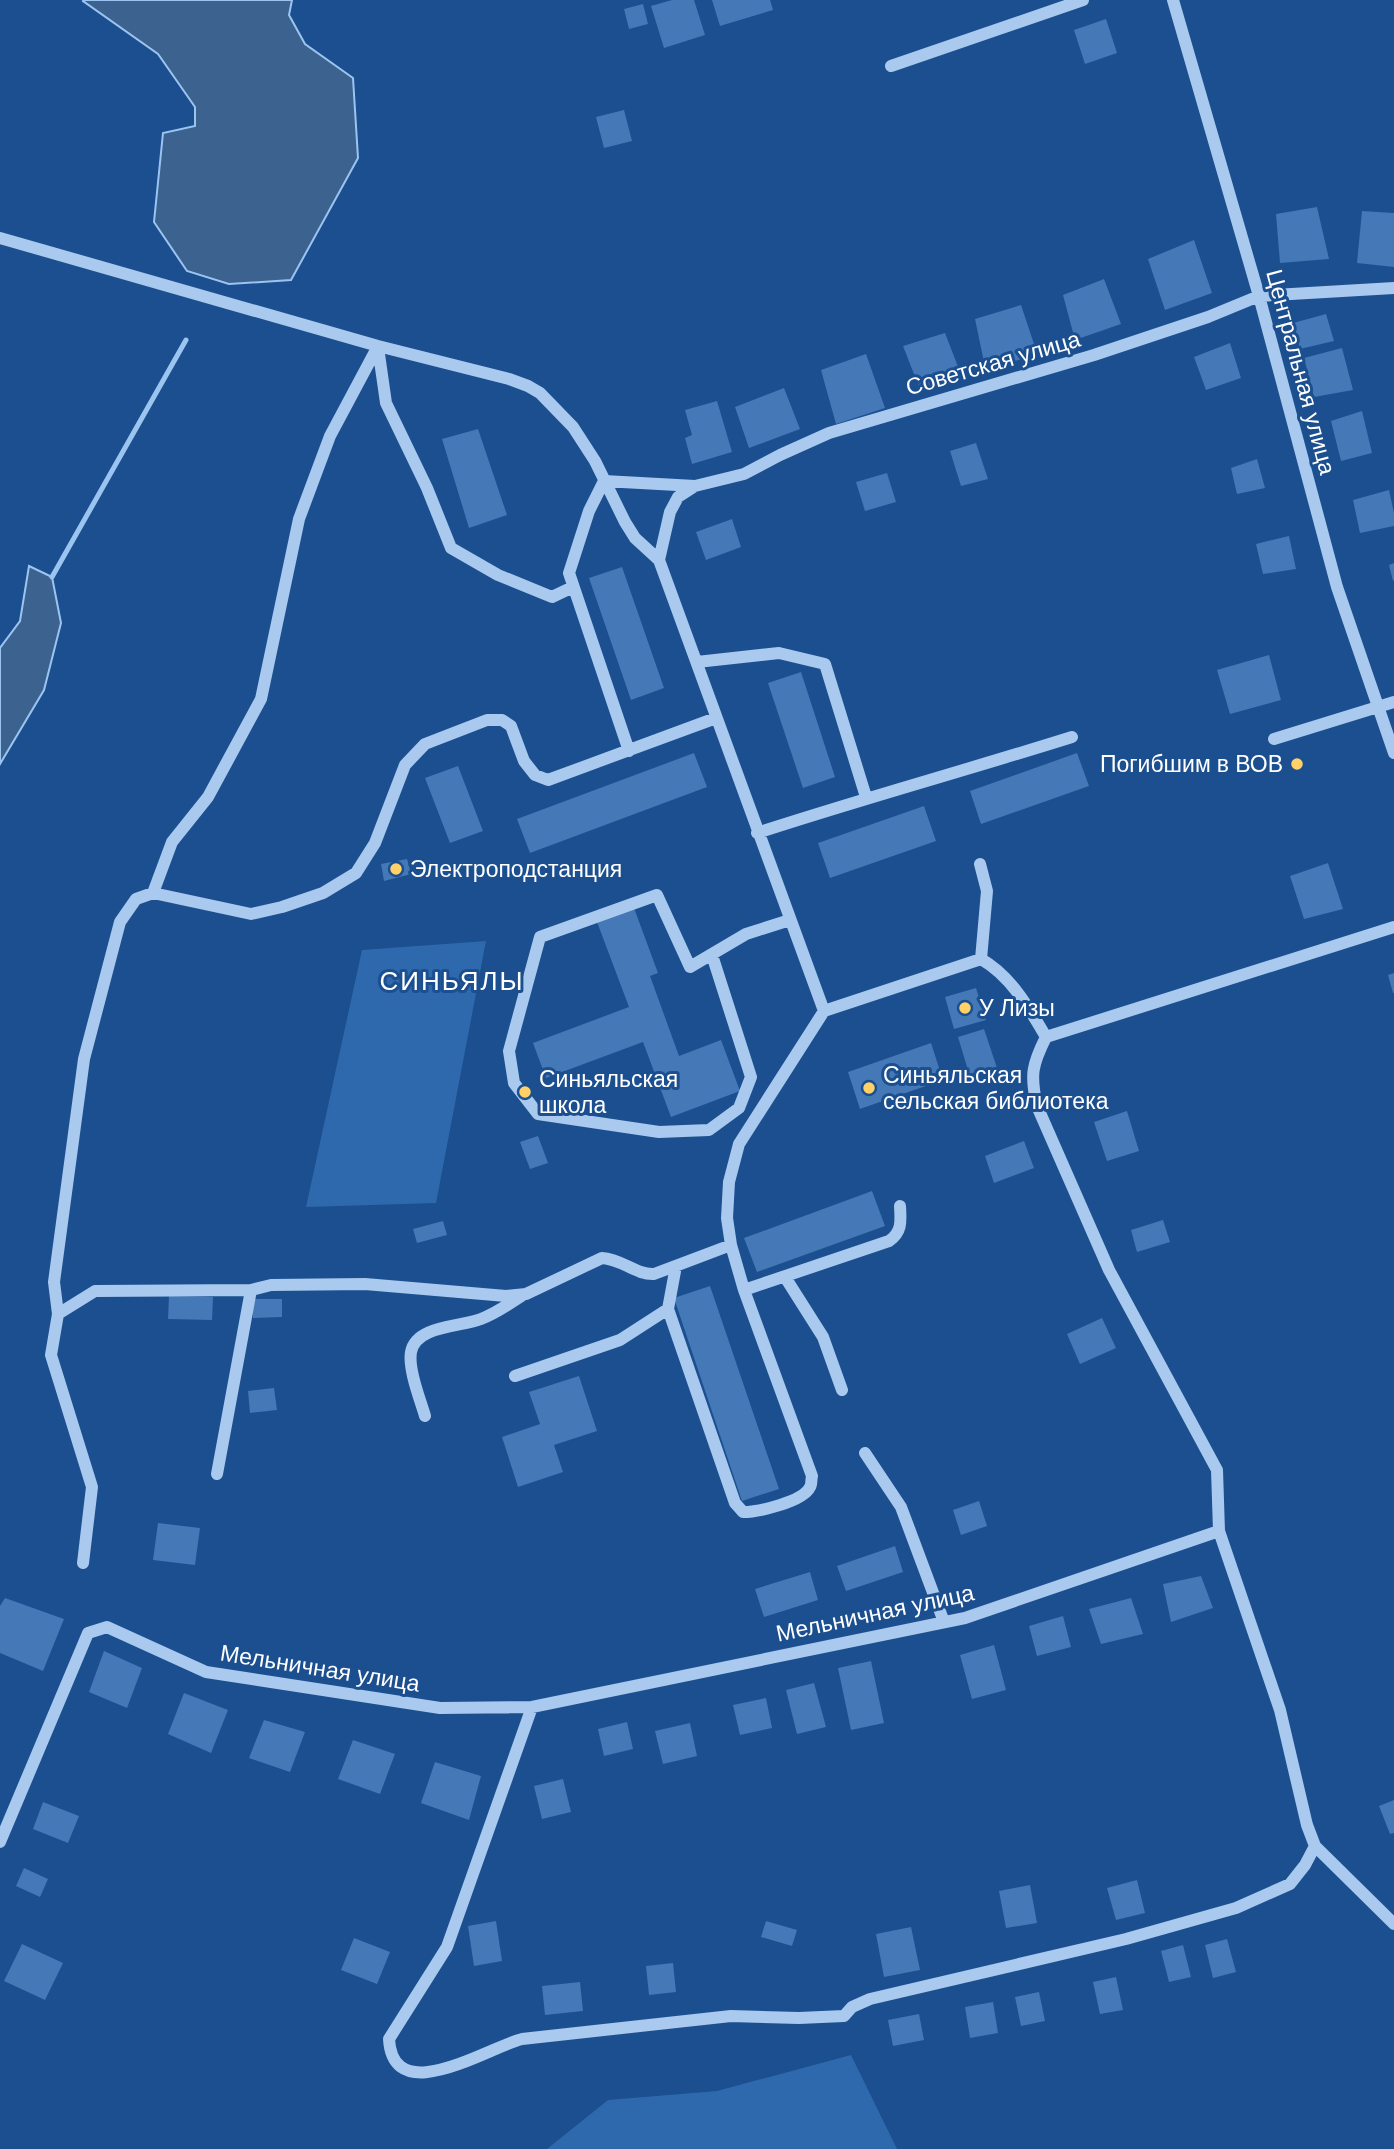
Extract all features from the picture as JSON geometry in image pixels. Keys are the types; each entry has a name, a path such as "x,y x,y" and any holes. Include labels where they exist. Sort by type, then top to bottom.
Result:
{"street":[{"path":"891,66 1083,0"},
{"name":"Центральная улица","path":"1173,0 1259,296 1337,587 1394,753"},
{"path":"0,238 378,346 509,379 540,393 573,427 635,538 659,560 824,1012"},
{"name":"Советская улица","path":"695,486 744,474 829,433 1094,355 1208,317 1259,296 1394,288"},
{"path":"378,346 386,404 427,488 451,548 498,575 552,597 573,587"},
{"path":"153,893 172,842 208,797 261,699 299,519 330,436 378,346"},
{"path":"604,481 695,486"},
{"path":"604,481 589,510 569,573 629,751"},
{"path":"659,560 670,512 678,497 695,486"},
{"path":"697,662 779,653 825,664 866,797"},
{"path":"1274,739 1394,702"},
{"path":"83,1563 92,1487 51,1355 58,1314 54,1282 84,1059 120,922 136,899 153,893 251,914 282,907 323,892 356,873 375,843 405,765 425,744 486,720 502,720 511,726 524,761 535,775 548,780 716,718"},
{"path":"757,833 866,797 917,786 1072,737"},
{"path":"979,864 987,891 981,959"},
{"path":"712,955 751,1077 740,1108 709,1130 659,1132 538,1114 514,1083 509,1051 540,937 657,895 690,967 746,934 790,920"},
{"path":"1394,927 1046,1037 1034,1062 1031,1080 1037,1105 1109,1270 1217,1470 1219,1531 1280,1710 1307,1825 1315,1846 1394,1924"},
{"path":"676,1266 668,1309 735,1503 743,1512 753,1512 800,1498 810,1487 812,1476 744,1290 731,1245 727,1218 729,1182 739,1144 824,1012 981,959 993,966 1023,999 1046,1037"},
{"path":"744,1290 888,1241 896,1236 901,1227 900,1206"},
{"path":"425,1416 412,1366 411,1351 418,1339 429,1332 477,1320 500,1311 526,1294 602,1258 615,1259 646,1274 676,1266 731,1245"},
{"path":"785,1276 823,1337 842,1390"},
{"path":"58,1314 95,1291 251,1290 271,1285 365,1284 506,1296 526,1294"},
{"path":"218,1474 251,1290"},
{"path":"515,1376 620,1340 668,1309"},
{"path":"865,1453 901,1507 944,1622"},
{"name":"Мельничная улица","path":"0,1843 88,1633 107,1627 206,1672 440,1708 532,1707 965,1618 1219,1531"},
{"path":"532,1707 447,1947 389,2039 390,2053 396,2063 407,2070 424,2073 459,2066 504,2044 522,2039 731,2016 844,2016 852,2007 870,1998 1126,1940 1236,1908 1290,1884 1315,1846"}],"shaded area":[{"path":"84,0 292,0 289,15 305,44 353,78 358,158 291,280 229,284 187,271 154,222 163,133 195,126 195,107 158,54"},
{"path":"29,566 52,577 61,623 44,690 0,764 0,648 20,621"},
{"path":"486,941 436,1203 306,1207 362,950"},
{"path":"851,2055 897,2149 547,2149 608,2100 717,2091"}],"building":[{"path":"672,0 694,0 705,35 664,48 651,6"},
{"path":"712,0 770,0 773,10 720,26"},
{"path":"643,4 648,24 629,29 624,9"},
{"path":"1106,19 1117,53 1085,64 1074,30"},
{"path":"624,110 632,141 604,148 596,117"},
{"path":"1317,207 1329,259 1280,263 1276,214"},
{"path":"1362,211 1394,213 1394,267 1357,263"},
{"path":"1194,240 1212,293 1165,310 1148,259"},
{"path":"1104,279 1121,324 1075,340 1063,295"},
{"path":"1021,305 1038,356 985,367 975,319"},
{"path":"1326,314 1334,341 1300,349 1293,323"},
{"path":"945,333 962,377 921,392 903,346"},
{"path":"1230,343 1241,378 1206,390 1194,357"},
{"path":"1342,348 1353,390 1314,397 1304,358"},
{"path":"866,354 885,408 836,424 821,370"},
{"path":"784,388 800,429 749,448 735,407"},
{"path":"717,401 732,452 692,464 685,438 692,435 685,410"},
{"path":"1362,411 1372,453 1341,461 1331,421"},
{"path":"478,429 507,515 469,528 442,439"},
{"path":"976,443 988,479 961,486 950,451"},
{"path":"1257,459 1265,488 1237,494 1231,468"},
{"path":"887,473 896,502 865,511 856,482"},
{"path":"1389,490 1394,526 1360,533 1353,500"},
{"path":"732,519 741,547 706,560 696,532"},
{"path":"1289,536 1296,569 1263,574 1256,544"},
{"path":"1394,563 1394,580 1393,581 1389,565"},
{"path":"622,567 664,688 631,700 589,578"},
{"path":"1269,655 1281,700 1230,714 1217,670"},
{"path":"801,672 835,777 803,788 768,683"},
{"path":"694,753 707,787 530,853 517,819"},
{"path":"1077,753 1089,786 981,824 970,791"},
{"path":"458,766 483,831 450,843 425,778"},
{"path":"924,806 936,841 830,878 818,843"},
{"name":"Электроподстанция","path":"407,859 411,874 384,881 381,864"},
{"path":"1328,863 1343,909 1304,919 1290,876"},
{"path":"634,908 658,973 650,976 679,1056 721,1040 740,1091 671,1117 643,1042 546,1078 533,1043 629,1007 597,922"},
{"path":"1394,973 1394,993 1393,993 1388,975"},
{"name":"У Лизы","path":"976,988 986,1020 954,1029 945,997"},
{"path":"984,1029 997,1068 970,1077 958,1037"},
{"path":"931,1043 943,1080 860,1109 848,1072"},
{"path":"1127,1111 1139,1151 1107,1161 1094,1122"},
{"path":"538,1136 548,1163 530,1169 520,1142"},
{"path":"1024,1141 1034,1168 994,1183 985,1156"},
{"path":"872,1191 885,1226 757,1272 744,1238"},
{"path":"1163,1220 1170,1242 1137,1252 1131,1230"},
{"path":"443,1221 447,1235 417,1243 413,1229"},
{"path":"710,1286 779,1489 742,1501 674,1298"},
{"path":"169,1296 213,1297 212,1320 168,1319"},
{"path":"252,1299 282,1299 282,1317 253,1318"},
{"path":"1102,1318 1116,1348 1080,1364 1067,1334"},
{"path":"579,1376 597,1431 554,1445 563,1472 518,1487 502,1437 540,1424 529,1392"},
{"path":"274,1388 277,1410 250,1413 248,1391"},
{"path":"979,1501 987,1526 961,1535 953,1510"},
{"path":"158,1523 200,1528 195,1565 153,1560"},
{"path":"895,1546 903,1572 846,1591 837,1566"},
{"path":"810,1572 818,1600 764,1617 755,1589"},
{"path":"1201,1576 1213,1608 1171,1622 1163,1584"},
{"path":"5,1598 64,1619 43,1671 0,1653 0,1606"},
{"path":"1131,1598 1143,1634 1101,1644 1089,1609"},
{"path":"1063,1616 1071,1647 1037,1656 1029,1626"},
{"path":"994,1645 1006,1690 972,1699 960,1655"},
{"path":"104,1651 142,1668 127,1708 89,1692"},
{"path":"871,1661 884,1723 851,1730 838,1668"},
{"path":"814,1683 826,1727 797,1734 786,1690"},
{"path":"184,1693 228,1710 211,1753 168,1734"},
{"path":"766,1698 772,1728 740,1735 733,1705"},
{"path":"264,1720 305,1732 290,1772 249,1758"},
{"path":"627,1722 633,1749 604,1756 598,1729"},
{"path":"690,1723 697,1756 663,1764 655,1731"},
{"path":"353,1740 395,1754 380,1794 338,1779"},
{"path":"435,1762 481,1776 469,1820 421,1803"},
{"path":"563,1779 571,1812 542,1819 534,1786"},
{"path":"1394,1800 1394,1833 1390,1834 1379,1806"},
{"path":"43,1802 79,1816 68,1843 33,1829"},
{"path":"24,1868 48,1879 40,1897 16,1886"},
{"path":"1137,1880 1145,1913 1116,1920 1107,1888"},
{"path":"1030,1885 1037,1923 1006,1928 999,1891"},
{"path":"496,1921 502,1961 474,1966 468,1926"},
{"path":"766,1921 797,1930 792,1946 761,1937"},
{"path":"911,1927 920,1970 884,1977 876,1934"},
{"path":"354,1938 390,1952 377,1984 341,1970"},
{"path":"1227,1939 1236,1972 1213,1978 1205,1945"},
{"path":"22,1944 63,1963 45,2000 4,1981"},
{"path":"1183,1945 1191,1977 1169,1982 1161,1951"},
{"path":"673,1963 676,1992 649,1995 646,1966"},
{"path":"1116,1977 1123,2010 1100,2014 1093,1982"},
{"path":"580,1982 583,2011 545,2015 542,1986"},
{"path":"1039,1992 1045,2021 1021,2026 1015,1997"},
{"path":"993,2002 998,2033 970,2038 965,2007"},
{"path":"919,2014 924,2040 893,2046 888,2020"}],"waterway":[{"path":"52,577 186,340"}],"place":[{"name":"Погибшим в ВОВ","path":"1297,764"},
{"name":"Электроподстанция","path":"396,869"},
{"name":"У Лизы","path":"965,1008"},
{"name":"Синьяльская сельская библиотека","path":"869,1088"},
{"name":"Синьяльская школа","path":"525,1092"}],"district":[{"name":"СИНЬЯЛЫ","path":"452,981"}]}
